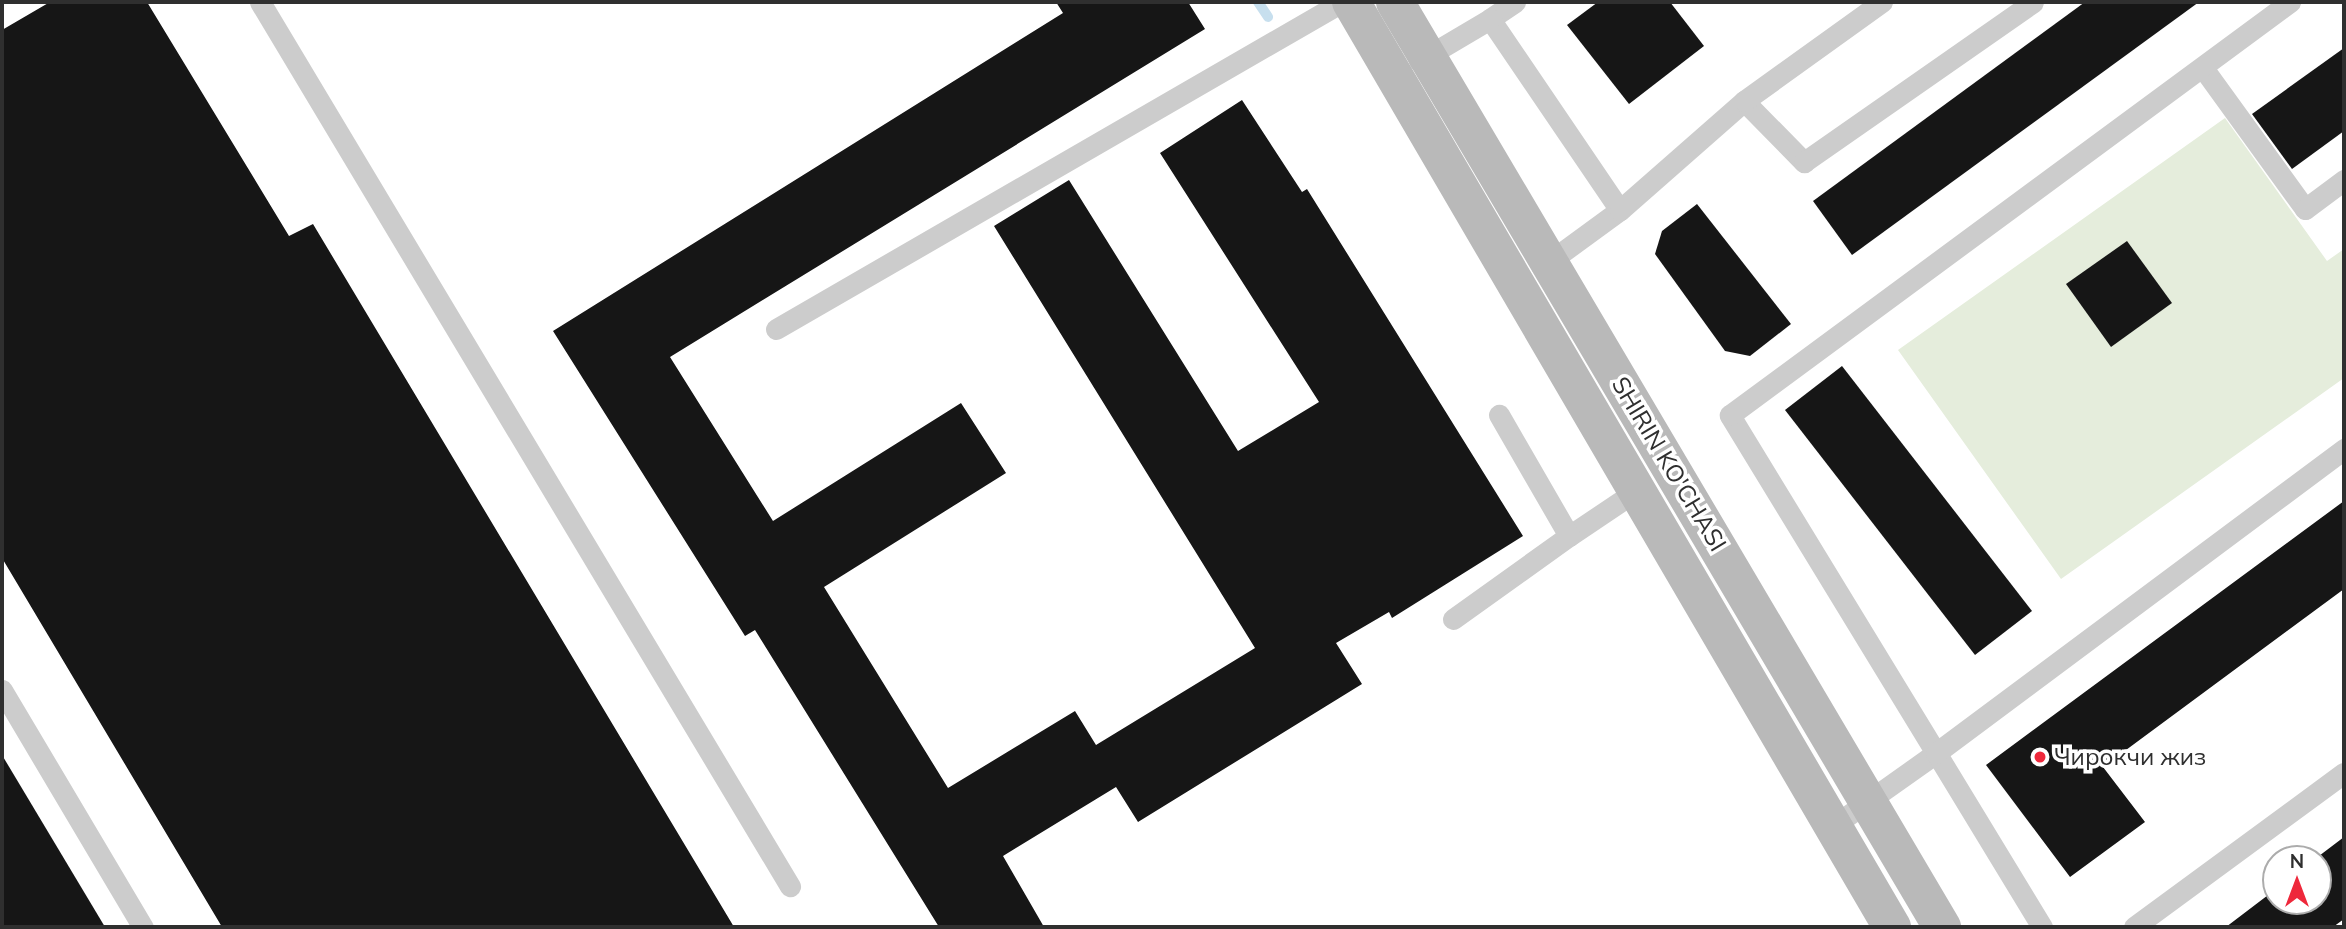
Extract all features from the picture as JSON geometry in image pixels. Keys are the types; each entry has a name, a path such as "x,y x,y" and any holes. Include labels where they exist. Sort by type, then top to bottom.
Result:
{"main road":[{"name":"SHIRIN KO'CHASI","path":"1352,2 1411,66 1534,272 1869,803 1942,927"},
{"name":"SHIRIN KO'CHASI","path":"1395,2 1411,66"},
{"name":"SHIRIN KO'CHASI","path":"1534,272 1639,489 1892,927"}],"lane":[{"path":"260,2 790,886"},
{"path":"776,329 1342,2"},
{"path":"1411,66 1515,2"},
{"path":"1534,272 1620,210 1744,101 1882,2"},
{"path":"1744,101 1804,162 2033,2"},
{"path":"2042,927 1730,415 2290,2"},
{"path":"1489,19 1620,210"},
{"path":"2203,68 2305,209 2344,180"},
{"path":"1499,415 1569,537"},
{"path":"1833,826 1869,803 2344,449"},
{"path":"1453,619 1639,489"},
{"path":"2,690 143,927"},
{"path":"2134,927 2344,773"}],"green space":[{"path":"2225,118 2327,261 2344,249 2344,378 2061,579 1898,350"}],"building":[{"path":"50,2 147,2 289,236 313,224 734,927 222,927 2,558 2,30"},
{"path":"1056,2 1188,2 1205,29 670,357 773,521 961,403 1006,473 824,587 948,788 1075,711 1096,745 1255,648 994,226 1069,180 1238,451 1319,402 1160,153 1242,100 1302,192 1307,189 1523,536 1392,618 1389,612 1336,643 1362,684 1138,822 1116,787 1003,856 1044,927 939,927 755,630 745,636 553,331 1063,13"},
{"path":"1598,2 1670,2 1704,46 1629,104 1567,25"},
{"path":"2085,2 2199,2 1852,255 1813,201"},
{"path":"2344,48 2344,131 2292,169 2252,114"},
{"path":"1697,204 1791,324 1750,356 1725,351 1655,254 1662,231"},
{"path":"2127,241 2172,303 2111,347 2066,284"},
{"path":"1842,366 2032,611 1975,655 1785,410"},
{"path":"2344,501 2344,589 2103,767 2145,822 2070,877 1986,765"},
{"path":"2,755 105,927 2,927"},
{"path":"2344,837 2344,919 2333,927 2226,927 2262,900 2262,915 2332,915 2332,846"}],"waterway":[{"path":"1258,2 1268,17"}],"place":[{"name":"Чирокчи жиз","path":"2040,757"}]}
